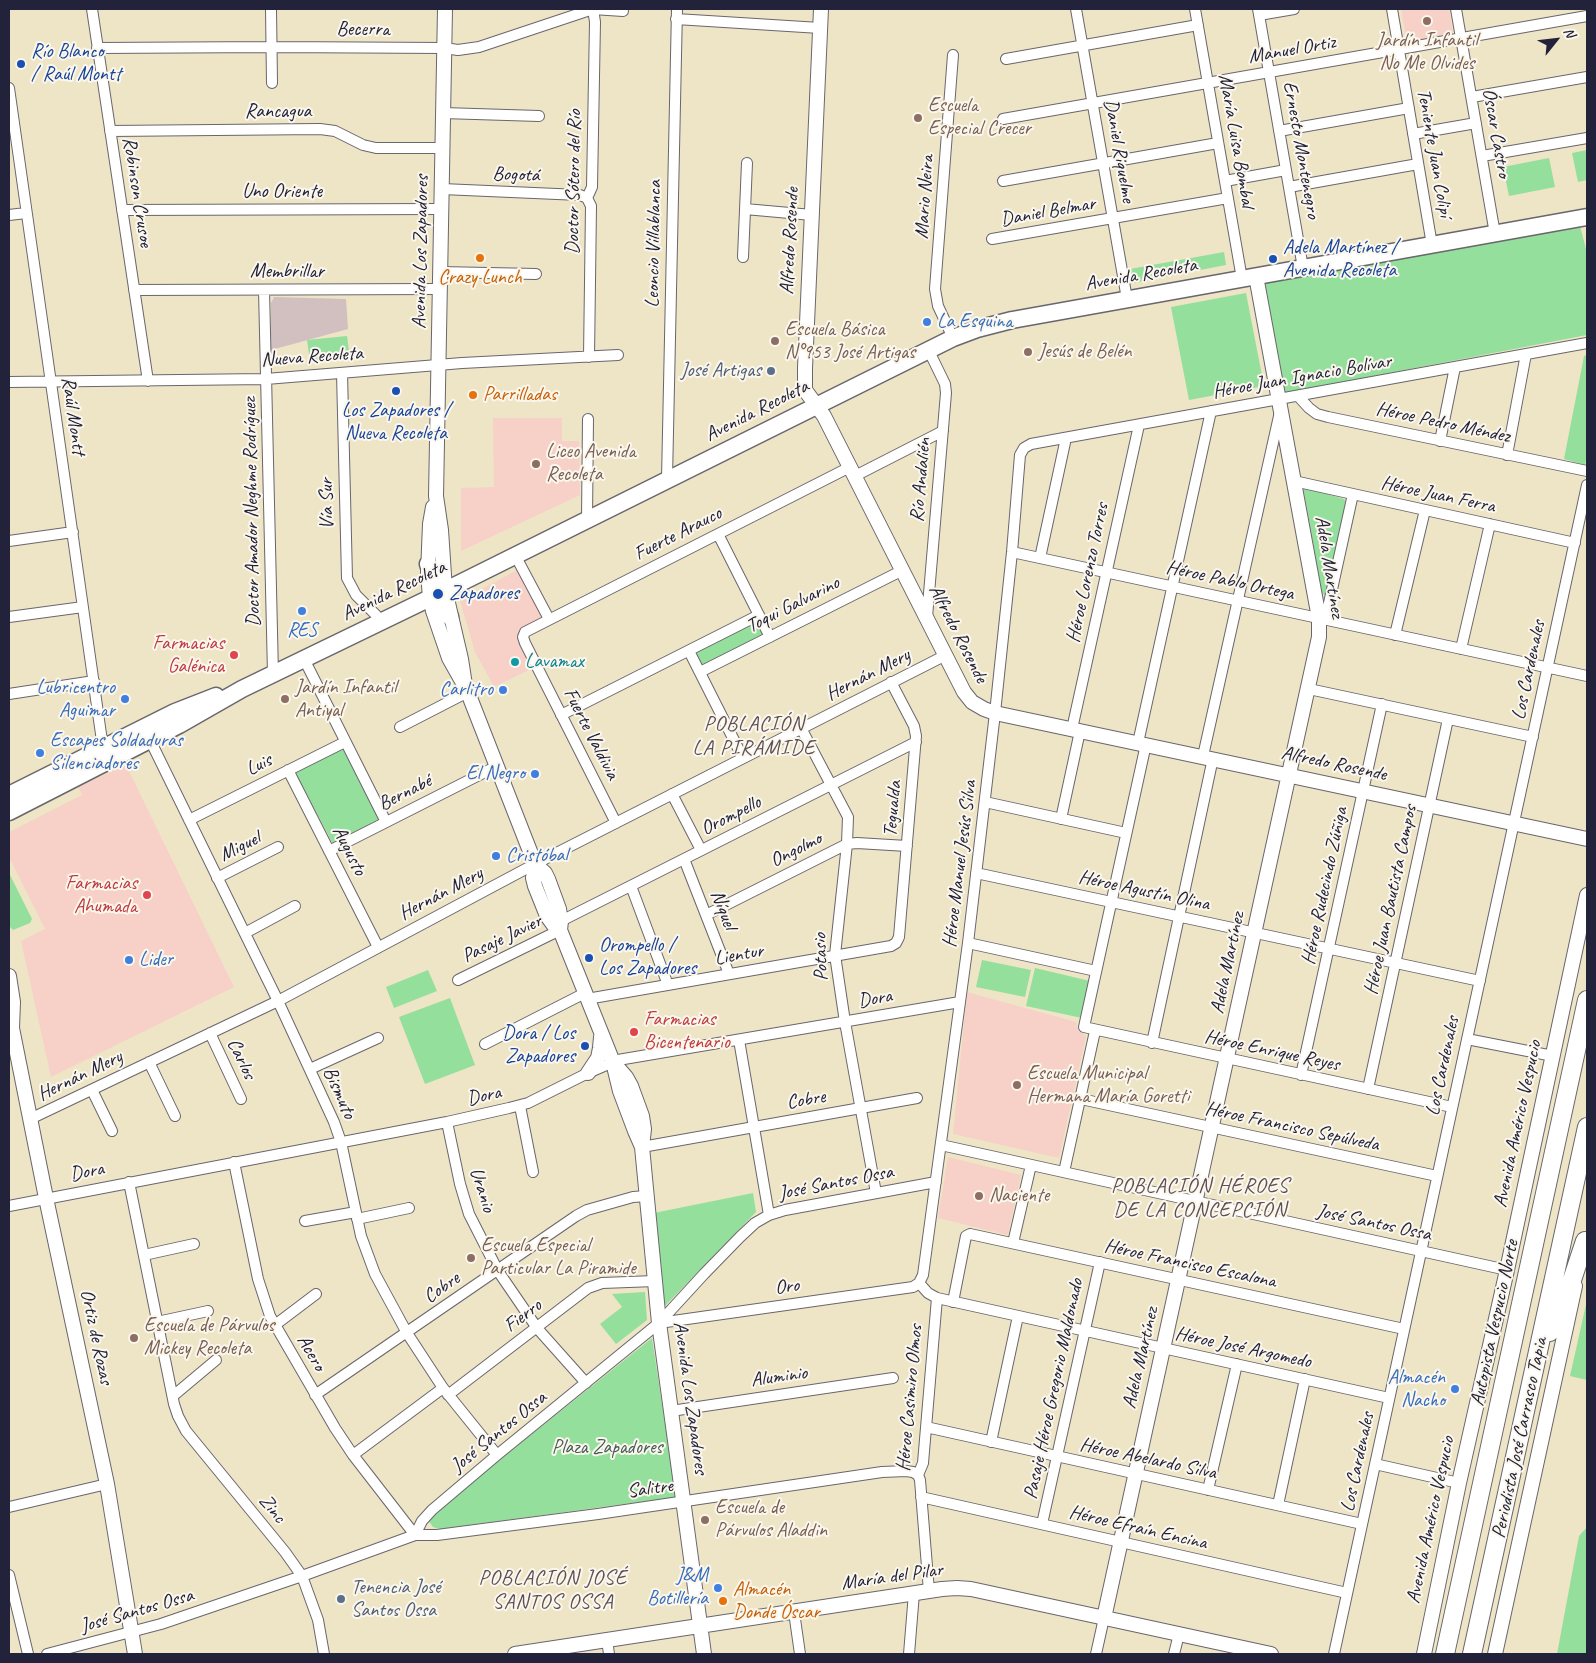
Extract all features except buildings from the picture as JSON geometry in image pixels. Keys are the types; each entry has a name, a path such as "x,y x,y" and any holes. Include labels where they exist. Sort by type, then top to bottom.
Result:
{"highway":[{"name":"Autopista Vespucio Norte","path":"1445,1654 1587,1000"},
{"path":"1472,1654 1587,1128"},
{"path":"1532,1374 1562,1304 1586,1236"}],"main road":[{"name":"Avenida Recoleta","path":"9,812 205,711 242,689 953,338 977,329 1012,320 1495,234 1586,220"},
{"path":"428,564 437,587 439,599 450,617"},
{"name":"Avenida Recoleta","path":"9,795 189,706 242,689"}],"street":[{"name":"Robinson Crusoe","path":"92,9 148,381"},
{"path":"271,9 272,83"},
{"name":"Avenida Los Zapadores","path":"445,9 436,496 441,530 437,594 433,611 449,658 467,689 535,864 545,873 548,879 559,909 561,926 586,996 613,1062 626,1077 636,1100 644,1129 642,1147 659,1323 704,1654"},
{"name":"Becerra","path":"97,48 272,47 444,48 458,50 478,47 593,9 623,11"},
{"name":"Doctor Sótero del Río","path":"589,357 591,206 588,198 592,187 595,22 593,9"},
{"name":"Alfredo Rosende","path":"821,9 804,381 808,395 824,416 968,697 978,706 995,713 1587,839"},
{"name":"Daniel Riquelme","path":"1076,9 1127,299"},
{"name":"María Luisa Bombal","path":"1195,9 1228,198 1249,278"},
{"path":"1259,12 1294,9"},
{"name":"Teniente Juan Colipí","path":"1392,9 1432,245"},
{"name":"Óscar Castro","path":"1456,9 1495,234"},
{"name":"Ernesto Montenegro","path":"1259,12 1303,268"},
{"path":"676,14 820,28"},
{"name":"Leoncio Villablanca","path":"667,479 676,14"},
{"name":"Manuel Ortiz","path":"1003,119 1587,16"},
{"path":"1006,59 1198,26"},
{"name":"Mario Neira","path":"953,55 935,288 938,306 953,338"},
{"path":"1472,97 1587,77"},
{"name":"Raúl Montt","path":"9,88 12,140 26,213 103,748"},
{"path":"1279,131 1409,108"},
{"path":"443,113 539,116"},
{"path":"1413,134 1476,123"},
{"name":"Rancagua","path":"110,131 328,130 343,134 363,145 376,148 442,148"},
{"path":"1482,156 1587,138"},
{"path":"1003,181 1218,143"},
{"path":"743,257 747,163"},
{"path":"1289,187 1418,164"},
{"path":"1225,181 1286,170"},
{"name":"Bogotá","path":"442,189 580,194 588,198"},
{"name":"Daniel Belmar","path":"992,240 1228,198"},
{"name":"Uno Oriente","path":"122,210 441,208"},
{"path":"745,209 812,215"},
{"path":"9,215 26,213"},
{"path":"440,272 536,274"},
{"name":"Adela Martínez","path":"1096,1654 1319,637 1319,618 1280,404 1249,278"},
{"name":"Membrillar","path":"134,290 440,289"},
{"name":"Doctor Amador Neghme Rodríguez","path":"264,290 273,674"},
{"name":"Héroe Juan Ignacio Bolívar","path":"1024,448 1032,444 1212,411 1280,404 1298,396 1587,343"},
{"name":"Río Andalién","path":"928,349 946,389 928,617"},
{"path":"1507,454 1526,354"},
{"name":"Nueva Recoleta","path":"9,382 266,379 438,365 618,355"},
{"path":"1440,441 1455,367"},
{"name":"Vía Sur","path":"342,373 347,578 356,595 382,621"},
{"name":"Héroe Pedro Méndez","path":"1298,396 1317,414 1328,417 1587,471"},
{"path":"1152,1043 1179,917 1238,600 1280,404"},
{"path":"968,943 1096,972 1126,833 1172,586 1212,411"},
{"path":"588,419 588,519"},
{"name":"Héroe Lorenzo Torres","path":"1061,818 1106,572 1139,424"},
{"name":"Fuerte Arauco","path":"524,634 527,630 718,534 943,431"},
{"path":"1040,558 1066,438"},
{"name":"Héroe Manuel Jesús Silva","path":"919,1284 923,1274 968,943 995,713 1020,455 1024,448"},
{"name":"Héroe Juan Ferra","path":"1294,481 1575,543"},
{"name":"Los Cardenales","path":"1334,1654 1575,543 1584,519 1587,485"},
{"path":"1319,618 1326,612 1329,603 1353,494"},
{"name":"Avenida Los Zapadores","path":"428,564 431,516 436,496"},
{"path":"1395,635 1425,510"},
{"path":"1461,649 1490,524"},
{"path":"9,541 72,532"},
{"path":"718,534 770,637"},
{"name":"Héroe Pablo Ortega","path":"1012,552 1587,676"},
{"path":"515,555 549,619"},
{"name":"Toqui Galvarino","path":"700,672 903,570"},
{"path":"9,617 83,606"},
{"path":"561,715 759,615"},
{"name":"Avenida Los Zapadores","path":"450,617 467,689"},
{"name":"Fuerte Valdivia","path":"524,634 525,643 616,823"},
{"path":"689,651 743,758"},
{"name":"Hernán Mery","path":"30,1119 278,1001 535,864 946,655"},
{"path":"304,659 386,822"},
{"path":"9,694 94,681"},
{"name":"Tegualda","path":"891,682 914,726 916,742 899,937 896,943"},
{"path":"400,727 467,689"},
{"path":"1308,689 1533,736"},
{"name":"Héroe Rudecindo Zúñiga","path":"1301,1075 1382,704"},
{"name":"Héroe Juan Bautista Campos","path":"1368,1089 1448,718"},
{"name":"Potasio","path":"801,728 848,817 848,844 835,955 845,1022 876,1193"},
{"name":"Bismuto","path":"150,740 278,1001 334,1122 341,1142 357,1215 376,1274 407,1333 446,1392 497,1455"},
{"name":"Luis","path":"190,820 345,742"},
{"name":"Orompello","path":"561,926 631,886 916,742"},
{"name":"Bernabé","path":"329,851 497,766"},
{"name":"Augusto","path":"288,770 378,947"},
{"path":"672,794 701,850"},
{"path":"985,802 1126,833"},
{"name":"Ongolmo","path":"706,915 848,844 907,846"},
{"name":"Miguel","path":"217,878 278,847"},
{"name":"Níquel","path":"684,859 729,974"},
{"name":"Héroe Agustín Olina","path":"976,873 1480,981"},
{"path":"631,886 668,985"},
{"name":"Avenida Américo Vespucio","path":"1424,1654 1459,1483 1507,1270 1587,895"},
{"path":"245,933 295,906"},
{"name":"Pasaje Javier","path":"458,980 561,926"},
{"name":"Lientur","path":"485,1044 586,996 668,985 891,946 896,943"},
{"name":"Héroe Enrique Reyes","path":"1096,972 1084,1027 1095,1031 1452,1107"},
{"name":"Ortiz de Rozas","path":"9,976 13,1002 10,1024 107,1484 135,1654"},
{"name":"Dora","path":"9,1206 447,1122 520,1106 613,1062 960,1002"},
{"path":"588,1074 598,1058 600,1048 599,1029"},
{"path":"1064,1172 1095,1031"},
{"name":"Carlos","path":"210,1033 241,1099"},
{"path":"310,1069 378,1038"},
{"path":"1467,1039 1553,1056"},
{"path":"739,1040 768,1215"},
{"path":"150,1062 175,1116"},
{"path":"92,1090 112,1131"},
{"name":"Cobre","path":"642,1147 917,1098"},
{"name":"Héroe Francisco Sepúlveda","path":"1081,1099 1438,1176"},
{"path":"520,1106 533,1172"},
{"name":"Uranio","path":"447,1122 460,1184 469,1214 498,1271 537,1328 586,1383"},
{"name":"José Santos Ossa","path":"941,1145 1507,1270"},
{"name":"Acero","path":"234,1162 260,1286 266,1307 275,1326 315,1395 353,1454 415,1535"},
{"path":"1013,1243 1031,1165"},
{"name":"Zinc","path":"129,1182 178,1416 186,1431 285,1552 302,1576 318,1620 324,1654"},
{"name":"José Santos Ossa","path":"47,1654 161,1624 415,1535 422,1521 432,1510 659,1323 740,1236 755,1223 768,1215 784,1210 936,1182"},
{"name":"Cobre","path":"315,1395 576,1216 587,1210 633,1197 647,1196"},
{"path":"305,1221 409,1208"},
{"name":"Héroe Francisco Escalona","path":"953,1302 968,1234 1404,1329"},
{"name":"Periodista José Carrasco Tapia","path":"1495,1654 1586,1236"},
{"path":"144,1255 194,1244"},
{"name":"Pasaje Héroe Gregorio Maldonado","path":"1042,1524 1100,1262"},
{"name":"Fierro","path":"353,1454 446,1392 594,1285 655,1281"},
{"name":"Héroe José Argomedo","path":"919,1284 928,1293 937,1298 953,1302 1390,1398"},
{"name":"Oro","path":"659,1323 913,1287 919,1284"},
{"path":"275,1326 316,1294"},
{"name":"Héroe Casimiro Olmos","path":"929,1591 920,1480 918,1475 923,1463 937,1298"},
{"path":"157,1322 208,1311"},
{"path":"992,1442 1018,1316"},
{"path":"173,1396 216,1360"},
{"path":"1208,1490 1237,1364"},
{"name":"Aluminio","path":"671,1411 892,1378"},
{"path":"1278,1505 1305,1379"},
{"name":"Héroe Abelardo Silva","path":"926,1428 1362,1524"},
{"path":"1375,1464 1459,1483"},
{"name":"Salitre","path":"415,1535 437,1535 684,1502 882,1472 906,1471 918,1475"},
{"path":"9,1507 107,1484"},
{"name":"Héroe Efraín Encina","path":"921,1497 1347,1593"},
{"path":"9,1575 28,1654"},
{"name":"María del Pilar","path":"515,1654 608,1647 700,1626 957,1588 971,1589 1179,1634 1244,1651 1271,1654"},
{"path":"909,1654 914,1593"},
{"path":"794,1612 800,1654"},
{"path":"1174,1654 1179,1634"}],"shaded area":[{"name":"Jardín Infantil No Me Olvides","path":"1401,9 1449,9 1453,33 1407,42"},
{"path":"274,297 346,299 348,329 271,350 271,303"},
{"name":"Liceo Avenida Recoleta","path":"493,418 562,418 562,441 579,441 580,495 461,551 461,488 494,487"},
{"path":"517,570 542,618 518,630 533,668 494,687 475,652 460,601"},
{"path":"126,765 234,987 51,1077 21,941 45,929 9,857 9,832 82,795 78,787"},
{"name":"Escuela Municipal Hermana María Goretti","path":"967,992 1076,1022 1078,1030 1086,1036 1059,1158 953,1134"},
{"name":"Naciente","path":"948,1157 1021,1175 1008,1235 938,1218"}],"green space":[{"path":"1587,150 1587,180 1578,182 1572,153"},
{"path":"1549,158 1555,187 1509,196 1503,167"},
{"path":"1580,226 1587,253 1587,335 1285,393 1263,281"},
{"path":"1224,252 1226,265 1133,283 1130,269"},
{"path":"1246,293 1264,386 1189,400 1171,307"},
{"path":"347,336 350,358 310,362 307,340"},
{"path":"1587,355 1587,456 1585,465 1564,459 1584,356"},
{"path":"1303,487 1344,499 1347,504 1327,597 1322,593"},
{"path":"754,622 760,623 765,634 703,666 696,654 697,651"},
{"path":"342,745 381,819 333,844 294,770"},
{"path":"9,873 32,919 30,923 13,930 9,926"},
{"path":"982,960 1031,970 1025,997 976,987"},
{"path":"1035,968 1090,981 1082,1018 1026,1006"},
{"path":"428,970 437,991 394,1008 386,987"},
{"path":"450,998 475,1065 425,1084 399,1017"},
{"path":"753,1193 756,1212 664,1307 654,1213"},
{"path":"645,1292 647,1320 616,1344 600,1324 622,1307 612,1294"},
{"path":"1587,1300 1587,1380 1570,1376"},
{"name":"Plaza Zapadores","path":"652,1338 676,1497 440,1529 433,1527 428,1520 437,1510"},
{"path":"1587,1527 1587,1654 1557,1654 1579,1536"}],"place":[{"name":"Jardín Infantil No Me Olvides","path":"1427,21"},
{"name":"Río Blanco / Raúl Montt","path":"21,64"},
{"name":"Escuela Especial Crecer","path":"918,118"},
{"name":"Crazy Lunch","path":"480,258"},
{"name":"Adela Martínez / Avenida Recoleta","path":"1273,259"},
{"name":"La Esquina","path":"927,322"},
{"name":"Escuela Básica N°953 José Artigas","path":"775,341"},
{"name":"Jesús de Belén","path":"1028,352"},
{"name":"José Artigas","path":"771,371"},
{"name":"Los Zapadores / Nueva Recoleta","path":"396,391"},
{"name":"Parrilladas","path":"473,395"},
{"name":"Liceo Avenida Recoleta","path":"536,464"},
{"name":"Zapadores","path":"438,594"},
{"name":"RES","path":"302,611"},
{"name":"Farmacias Galénica","path":"234,655"},
{"name":"Lavamax","path":"515,662"},
{"name":"Carlitro","path":"503,690"},
{"name":"Lubricentro Aguimar","path":"125,699"},
{"name":"Jardín Infantil Antiyal","path":"285,699"},
{"name":"Escapes Soldaduras Silenciadores","path":"40,753"},
{"name":"El Negro","path":"535,774"},
{"name":"Cristóbal","path":"496,856"},
{"name":"Farmacias Ahumada","path":"147,895"},
{"name":"Orompello / Los Zapadores","path":"589,958"},
{"name":"Lider","path":"129,960"},
{"name":"Farmacias Bicentenario","path":"634,1032"},
{"name":"Dora / Los Zapadores","path":"585,1046"},
{"name":"Escuela Municipal Hermana María Goretti","path":"1017,1085"},
{"name":"Naciente","path":"979,1196"},
{"name":"Escuela Especial Particular La Piramide","path":"471,1258"},
{"name":"Escuela de Párvulos Mickey Recoleta","path":"134,1338"},
{"name":"Almacén Nacho","path":"1455,1389"},
{"name":"Escuela de Párvulos Aladdin","path":"705,1520"},
{"name":"J&M Botillería","path":"718,1588"},
{"name":"Tenencia José Santos Ossa","path":"341,1599"},
{"name":"Almacén Donde Óscar","path":"723,1601"}],"district":[{"name":"POBLACIÓN LA PIRÁMIDE","path":"754,736"},
{"name":"POBLACIÓN HÉROES DE LA CONCEPCIÓN","path":"1200,1198"},
{"name":"POBLACIÓN JOSÉ SANTOS OSSA","path":"553,1590"}]}
